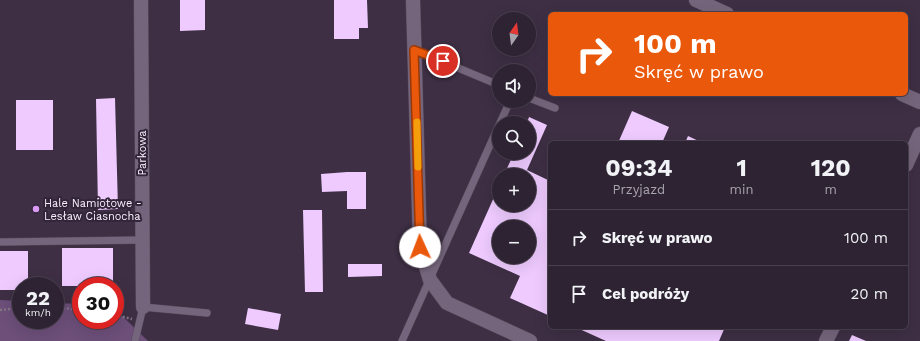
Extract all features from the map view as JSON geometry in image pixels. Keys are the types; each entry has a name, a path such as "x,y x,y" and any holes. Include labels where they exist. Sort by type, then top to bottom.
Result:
{"street":[{"name":"Parkowa","path":"141,0 143,307"},
{"path":"413,0 420,247 430,280 447,303 530,341"},
{"path":"696,0 723,12"},
{"path":"906,96 920,102"},
{"path":"908,161 920,134"},
{"path":"826,341 832,329"}],"lane":[{"path":"414,50 492,82"},
{"path":"536,101 555,108"},
{"path":"402,341 492,142"},
{"path":"0,242 142,240"},
{"path":"135,341 143,307 207,314"}],"path":[{"path":"0,310 12,309"},
{"path":"124,317 140,321"}],"shaded area":[{"path":"0,300 12,301 12,329 64,329 64,303 72,304 72,329 124,329 124,318 148,341 0,341"}],"building":[{"path":"180,0 205,0 205,30 180,31"},
{"path":"334,0 367,0 368,28 359,28 359,39 334,39"},
{"path":"115,98 118,209 98,210 96,99"},
{"path":"16,100 53,100 53,150 16,150"},
{"path":"632,111 669,127 663,141 619,141"},
{"path":"536,120 547,125 536,150"},
{"path":"688,136 699,141 686,141"},
{"path":"511,160 531,160 528,168 507,168"},
{"path":"366,172 366,209 347,209 347,191 322,192 321,174"},
{"path":"536,174 548,180 548,315 510,298 520,276 493,264 536,264 536,220 492,220 492,263 469,253 492,202 492,212 536,212"},
{"path":"303,210 322,210 323,292 305,292"},
{"path":"62,248 113,248 113,277 72,277 72,286 64,286 64,277 62,277"},
{"path":"0,251 28,251 28,277 12,277 12,290 0,290"},
{"path":"348,264 382,264 382,276 348,277"},
{"path":"248,308 281,314 278,330 245,324"},
{"path":"579,329 724,329 719,341 606,341"},
{"path":"852,335 866,341 849,341"}],"slow traffic":[{"path":"417,122 418,167"}],"place":[{"name":"Hale Namiotowe - Lesław Ciasnocha","path":"36,209"}],"route":[{"path":"420,247 414,50 443,61"}]}
